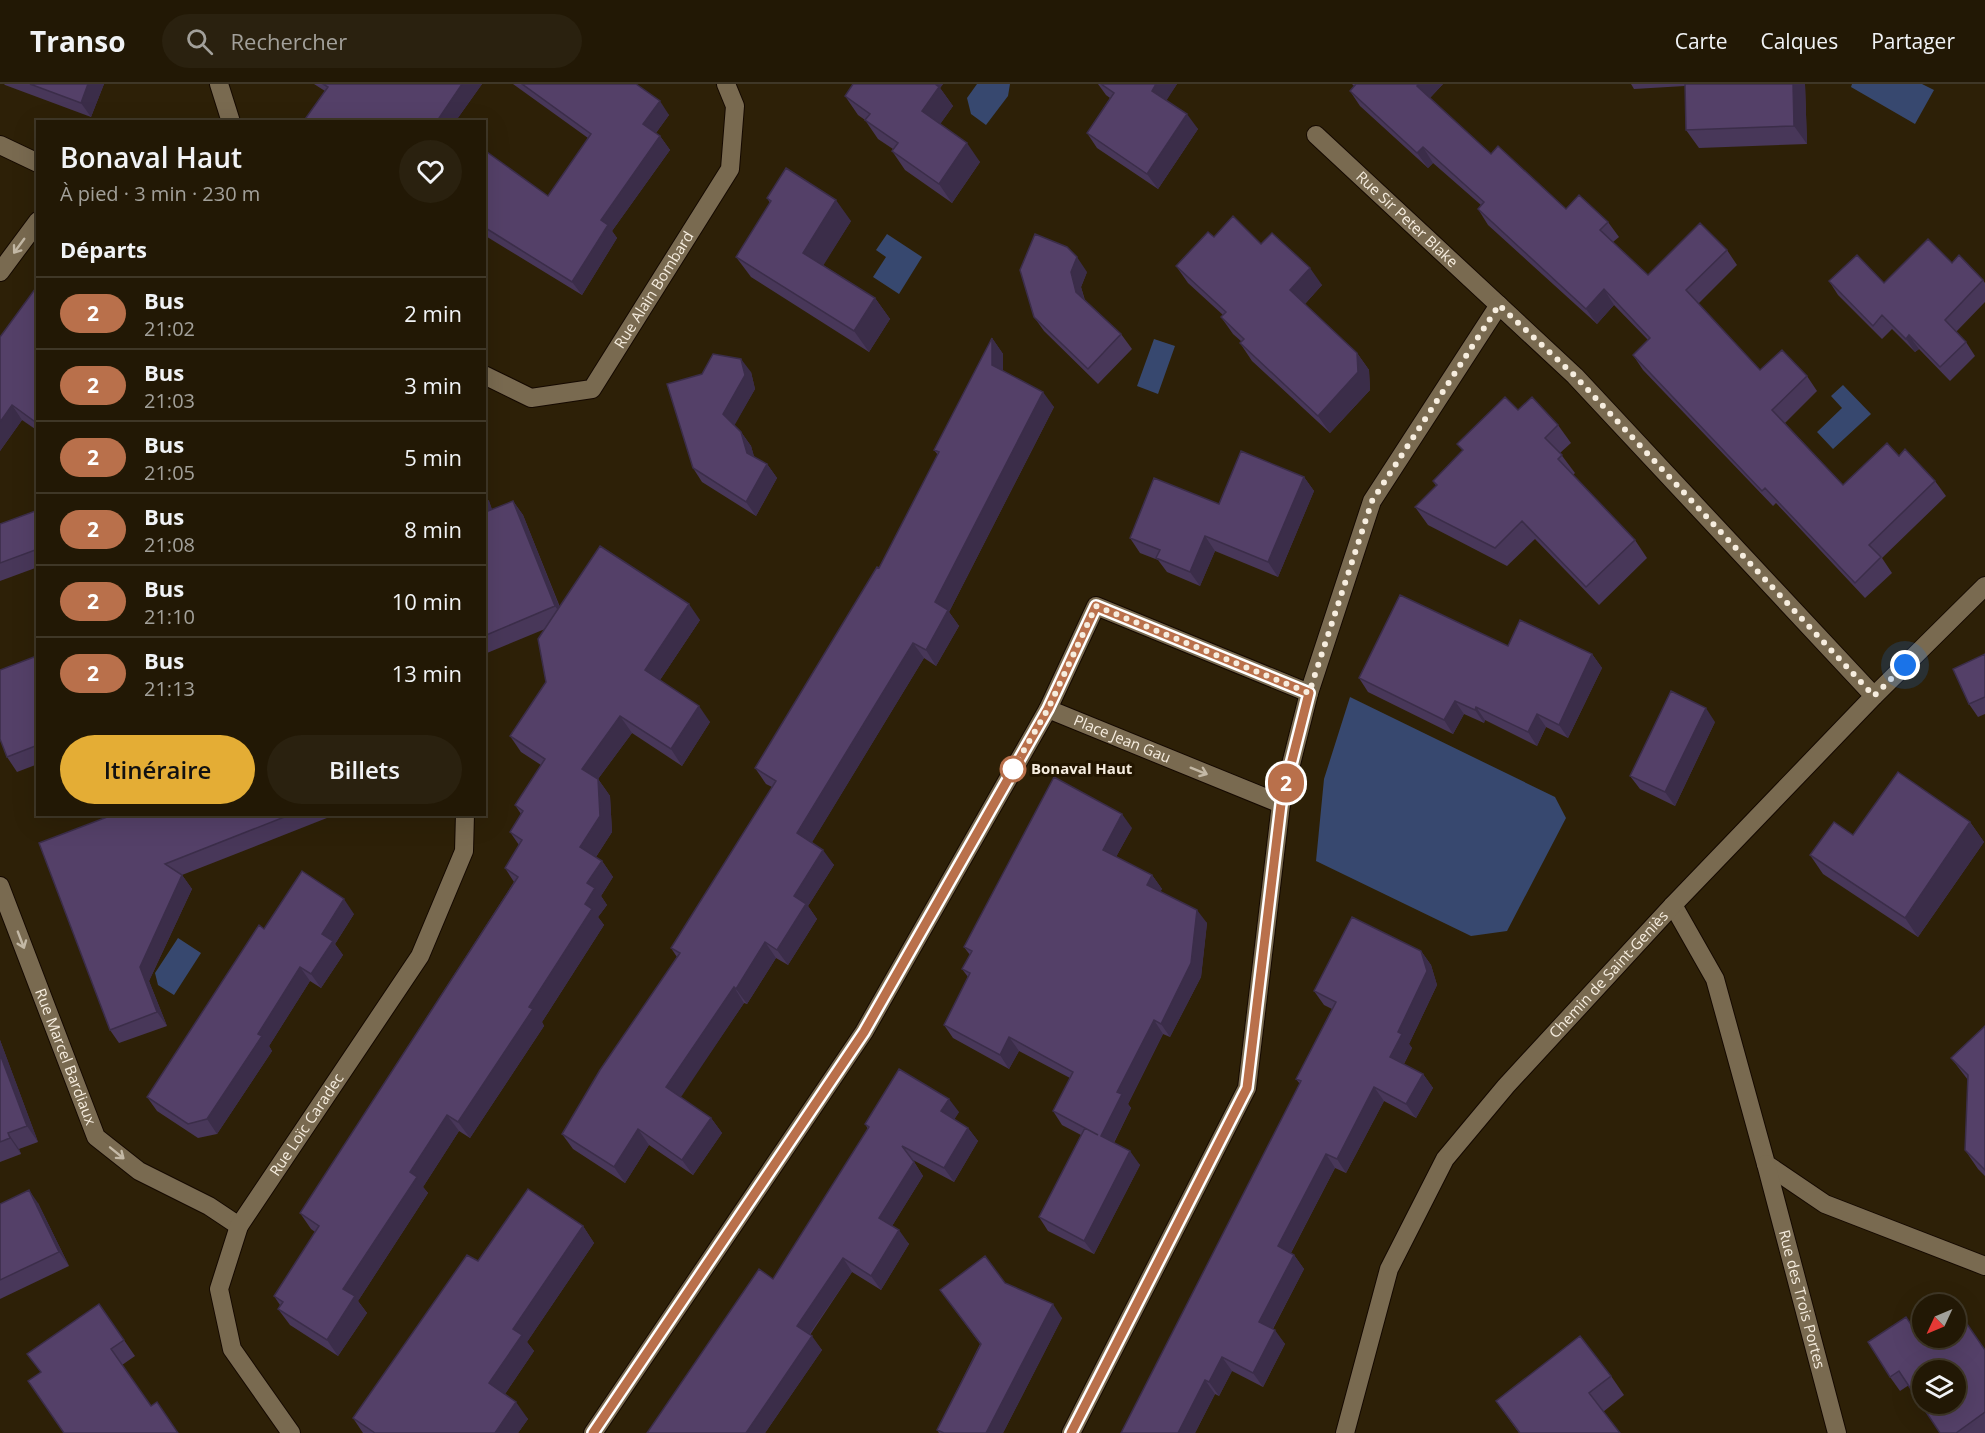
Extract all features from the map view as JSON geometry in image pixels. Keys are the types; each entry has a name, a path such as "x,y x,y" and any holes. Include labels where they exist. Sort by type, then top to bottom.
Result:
{"street":[{"path":"219,84 230,120"},
{"name":"Rue Alain Bombard","path":"486,376 531,398 592,389 730,169 735,106 726,84"},
{"name":"Rue Sir Peter Blake","path":"1316,135 1575,376 1874,696"},
{"path":"0,145 36,162"},
{"path":"0,272 36,224"},
{"path":"1071,1433 1247,1088 1281,804 1309,693 1372,501 1499,305"},
{"name":"Chemin de Saint-Geniès","path":"1345,1433 1389,1269 1445,1159 1506,1086 1673,905 1874,696 1985,586"},
{"path":"593,1433 864,1032 1048,709 1096,606 1309,693"},
{"name":"Place Jean Gau","path":"1048,709 1281,804"},
{"name":"Rue Loïc Caradec","path":"291,1433 232,1348 219,1289 239,1226 420,956 464,851 465,816"},
{"name":"Rue Marcel Bardiaux","path":"0,886 96,1137 139,1171 209,1206 239,1226"},
{"name":"Rue des Trois Portes","path":"1673,905 1715,979 1837,1433"},
{"path":"1766,1164 1825,1204 1985,1266"}],"water":[{"path":"977,84 1010,84 1008,96 986,125 971,114 967,98"},
{"path":"1852,84 1922,84 1934,90 1915,124 1851,87"},
{"path":"887,234 922,257 899,294 873,277 886,257 876,250"},
{"path":"1154,339 1175,346 1158,394 1137,386"},
{"path":"1843,385 1871,414 1833,449 1817,432 1842,408 1831,396"},
{"path":"1350,697 1555,797 1566,818 1507,931 1471,936 1316,861 1324,779"},
{"path":"178,938 201,953 174,995 158,985 155,973"}],"building":[{"path":"30,84 88,84 81,103"},
{"path":"323,84 462,84 439,118 442,120 304,120 328,87"},
{"path":"522,84 636,84 660,101 643,124 660,136 601,220 608,225 572,282 486,228 486,151 548,196 591,134"},
{"path":"853,84 935,84 939,87 922,111 967,143 939,184 892,151 898,143 865,120 870,114 845,96"},
{"path":"1101,84 1156,84 1152,91 1187,114 1147,174 1087,133 1114,93"},
{"path":"1356,84 1418,84 1417,86 1491,154 1498,146 1566,209 1579,195 1608,222 1600,230 1648,275 1700,223 1727,250 1686,290 1760,370 1782,350 1807,376 1772,410 1843,485 1887,443 1899,456 1905,449 1935,481 1869,545 1881,557 1855,583 1765,488 1762,491 1633,355 1650,338 1604,289 1586,309 1478,209 1484,202 1423,147 1417,153 1350,91"},
{"path":"1685,84 1793,84 1794,126 1686,130"},
{"path":"786,168 836,200 803,253 875,298 854,331 736,257 771,201 767,198"},
{"path":"1233,216 1261,244 1272,233 1310,268 1290,290 1357,353 1358,372 1318,416 1240,343 1244,339 1221,317 1226,312 1176,266 1208,232 1214,237"},
{"path":"1035,234 1067,247 1077,257 1071,272 1076,292 1121,334 1088,369 1034,317 1020,270"},
{"path":"1928,239 1952,263 1959,255 1983,280 1945,320 1966,342 1940,367 1909,335 1906,339 1882,315 1873,326 1829,281 1857,255 1884,283"},
{"path":"36,288 36,418 34,421 12,405 0,422 0,337"},
{"path":"992,338 992,365 1043,392 935,602 948,610 926,650 913,643 797,833 823,850 794,896 806,904 777,950 765,942 736,989 734,987 666,1087 711,1118 682,1160 638,1129 614,1167 562,1134 600,1070 680,953 671,948 776,781 755,768 877,567 879,568 939,452 934,450"},
{"path":"713,354 741,359 745,375 723,414 741,432 747,453 767,464 746,502 693,468 667,384 702,374"},
{"path":"1505,397 1518,410 1532,397 1558,425 1545,438 1562,455 1558,459 1635,540 1586,587 1522,521 1495,548 1415,507 1437,485 1433,481 1463,450 1457,444"},
{"path":"1241,451 1304,477 1268,562 1205,536 1190,572 1156,558 1160,550 1130,538 1154,478 1219,504"},
{"path":"513,501 555,606 486,635 486,506 488,511"},
{"path":"36,511 36,550 0,563 0,524"},
{"path":"600,546 689,604 645,670 699,706 671,749 620,716 582,769 598,779 600,816 580,847 602,861 587,883 595,888 585,904 592,909 529,1007 533,1009 458,1122 447,1115 410,1172 417,1177 343,1289 355,1296 327,1340 278,1309 283,1302 274,1296 319,1226 300,1213 518,877 505,868 522,840 510,832 523,811 515,805 545,759 510,736 546,682 538,639"},
{"path":"1400,595 1508,646 1520,620 1592,654 1559,725 1537,714 1528,732 1476,707 1475,710 1455,701 1444,720 1359,678"},
{"path":"1985,654 1985,697 1969,704 1953,669"},
{"path":"34,657 36,662 36,746 7,757 0,739 0,670"},
{"path":"1671,691 1706,708 1665,792 1630,776"},
{"path":"1898,772 1970,822 1905,918 1810,855 1834,822 1853,835"},
{"path":"1054,777 1122,814 1103,850 1152,875 1147,885 1197,910 1191,963 1161,1024 1154,1020 1117,1092 1122,1094 1101,1136 1130,1151 1084,1241 1039,1217 1085,1128 1053,1111 1073,1072 1009,1037 1000,1055 944,1025 970,973 962,969 972,951 964,947"},
{"path":"110,816 287,816 165,864 182,875 140,967 157,1012 110,1030 39,843"},
{"path":"302,871 344,899 322,934 333,941 311,974 300,967 258,1034 262,1036 207,1119 188,1124 147,1097 259,925 264,929"},
{"path":"1352,917 1421,951 1427,971 1398,1032 1402,1034 1390,1057 1423,1074 1406,1104 1374,1087 1337,1159 1326,1154 1278,1246 1294,1255 1259,1322 1275,1330 1253,1373 1222,1357 1209,1382 1205,1380 1178,1433 1121,1433 1301,1081 1296,1079 1336,1002 1314,991"},
{"path":"1985,1026 1985,1170 1965,1150 1968,1075 1951,1058"},
{"path":"0,1054 27,1126 8,1133 10,1138 0,1142"},
{"path":"899,1069 949,1099 941,1111 968,1128 944,1168 902,1146 914,1162 879,1218 899,1230 871,1276 843,1258 797,1326 812,1336 746,1433 647,1433 759,1269 773,1279 869,1127 865,1124"},
{"path":"528,1189 583,1226 513,1329 522,1335 489,1383 516,1402 495,1433 375,1433 353,1418 467,1255 478,1261"},
{"path":"29,1190 59,1252 0,1280 0,1204"},
{"path":"985,1256 1005,1283 1053,1304 986,1433 944,1433 937,1430 981,1344 940,1290"},
{"path":"99,1304 124,1340 111,1349 151,1406 157,1402 178,1433 64,1433 28,1381 41,1372 27,1354"},
{"path":"1906,1317 1912,1326 1912,1348 1966,1348 1966,1322 1985,1350 1985,1412 1956,1433 1940,1433 1927,1414 1966,1414 1966,1360 1912,1360 1912,1391 1899,1371 1890,1377 1868,1342"},
{"path":"1580,1336 1611,1376 1589,1393 1620,1433 1520,1433 1496,1401"}],"bus line":[{"name":"2","path":"593,1433 864,1032 964,852 1048,709 1096,606 1309,693 1281,804 1247,1088 1071,1433"}],"place":[{"name":"Bonaval Haut","path":"1013,769"}],"route":[{"path":"1013,769 1048,709 1096,606 1309,693 1372,501 1499,305 1575,376 1874,696 1905,665"}]}
